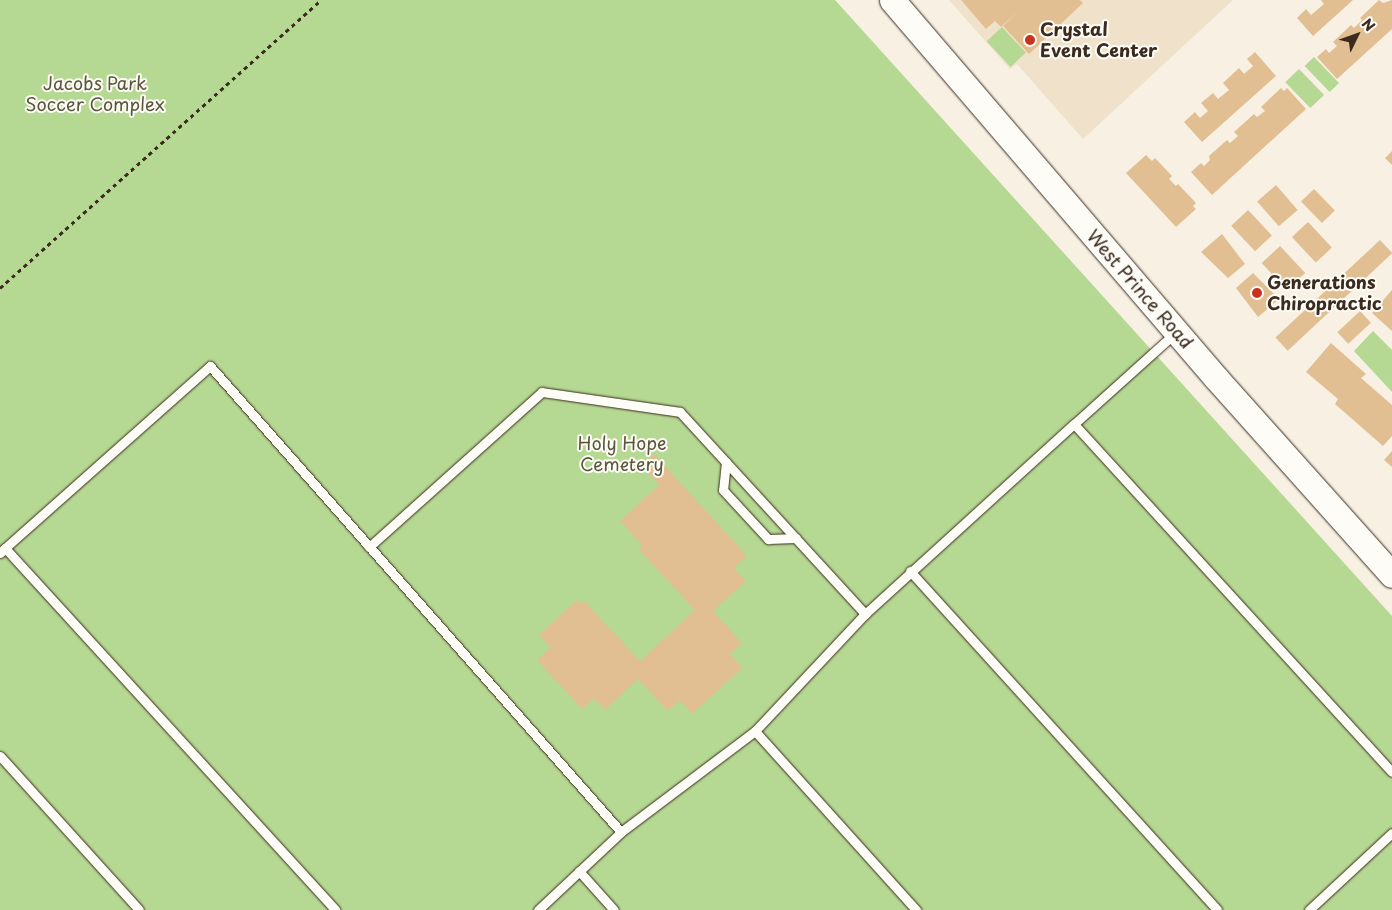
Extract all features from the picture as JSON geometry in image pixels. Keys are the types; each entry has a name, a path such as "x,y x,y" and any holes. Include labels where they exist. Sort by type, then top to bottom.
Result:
{"main road":[{"name":"West Prince Road","path":"892,0 1176,331 1392,575"}],"lane":[{"path":"538,910 621,832 755,731 865,614 910,571 1176,331"},
{"path":"335,910 2,551 210,366 621,832"},
{"path":"369,547 542,392 680,412 865,614"},
{"path":"1074,424 1392,772"},
{"path":"726,462 723,490 768,539 796,538"},
{"path":"910,571 1217,910"},
{"path":"755,731 916,910"},
{"path":"0,756 139,910"},
{"path":"1309,910 1392,833"},
{"path":"579,871 614,910"}],"path":[{"path":"0,288 321,0"}],"shaded area":[{"path":"949,0 1233,0 1083,139 1017,64 1010,69"}],"green space":[{"name":"Holy Hope Cemetery","path":"0,0 835,0 1392,616 1392,910 0,910"},
{"path":"1002,27 1026,53 1011,67 987,41"},
{"path":"1314,57 1339,83 1330,92 1305,66"},
{"path":"1299,69 1324,95 1310,108 1285,82"},
{"path":"1373,331 1392,350 1392,392 1354,351"}],"building":[{"name":"Crystal Event Center","path":"961,0 1080,0 1083,3 1029,54 1003,26 1020,9 1001,27 995,21 986,29"},
{"path":"1321,0 1353,0 1313,36 1297,18 1306,9 1311,15 1324,4"},
{"path":"1379,0 1383,3 1392,0 1392,29 1337,79 1317,57 1326,49 1329,53 1337,46 1333,42 1351,25 1354,28 1362,20 1360,18"},
{"path":"1255,52 1276,76 1202,142 1184,122 1195,112 1200,118 1208,111 1201,103 1213,93 1218,99 1229,90 1223,83 1239,68 1244,74 1253,66 1247,59"},
{"path":"1281,88 1284,91 1287,88 1306,109 1212,195 1191,172 1201,163 1204,166 1210,160 1209,156 1227,140 1230,143 1238,136 1234,132 1254,114 1257,117 1265,111 1261,107"},
{"path":"1392,151 1392,165 1385,158"},
{"path":"1146,155 1152,161 1155,158 1172,176 1169,179 1176,186 1178,184 1196,203 1193,206 1196,209 1176,227 1126,173"},
{"path":"1276,185 1298,210 1279,226 1257,201"},
{"path":"1314,189 1335,211 1322,223 1301,202"},
{"path":"1248,210 1272,236 1255,251 1231,226"},
{"path":"1308,222 1332,248 1316,263 1292,237"},
{"path":"1222,234 1245,264 1228,278 1201,252"},
{"path":"1380,240 1392,253 1288,351 1275,338"},
{"path":"1280,246 1305,273 1287,290 1262,263"},
{"name":"Generations Chiropractic","path":"1253,273 1279,299 1258,317 1236,288"},
{"path":"1392,290 1392,331 1372,313"},
{"path":"1360,311 1371,323 1348,344 1337,332"},
{"path":"1331,343 1366,374 1361,378 1392,405 1392,436 1383,446 1335,404 1338,399 1306,372"},
{"path":"1392,451 1392,467 1384,460"},
{"path":"654,454 747,556 734,568 746,581 713,611 742,643 730,654 742,668 692,714 680,700 668,711 638,679 605,710 594,698 582,709 537,660 551,647 539,635 577,600 580,604 584,601 640,661 695,610 638,549 642,545 620,521 659,485 642,466"}],"place":[{"name":"Crystal Event Center","path":"1030,40"},
{"name":"Generations Chiropractic","path":"1257,293"}],"park label":[{"name":"Jacobs Park Soccer Complex","path":"95,94"}]}
